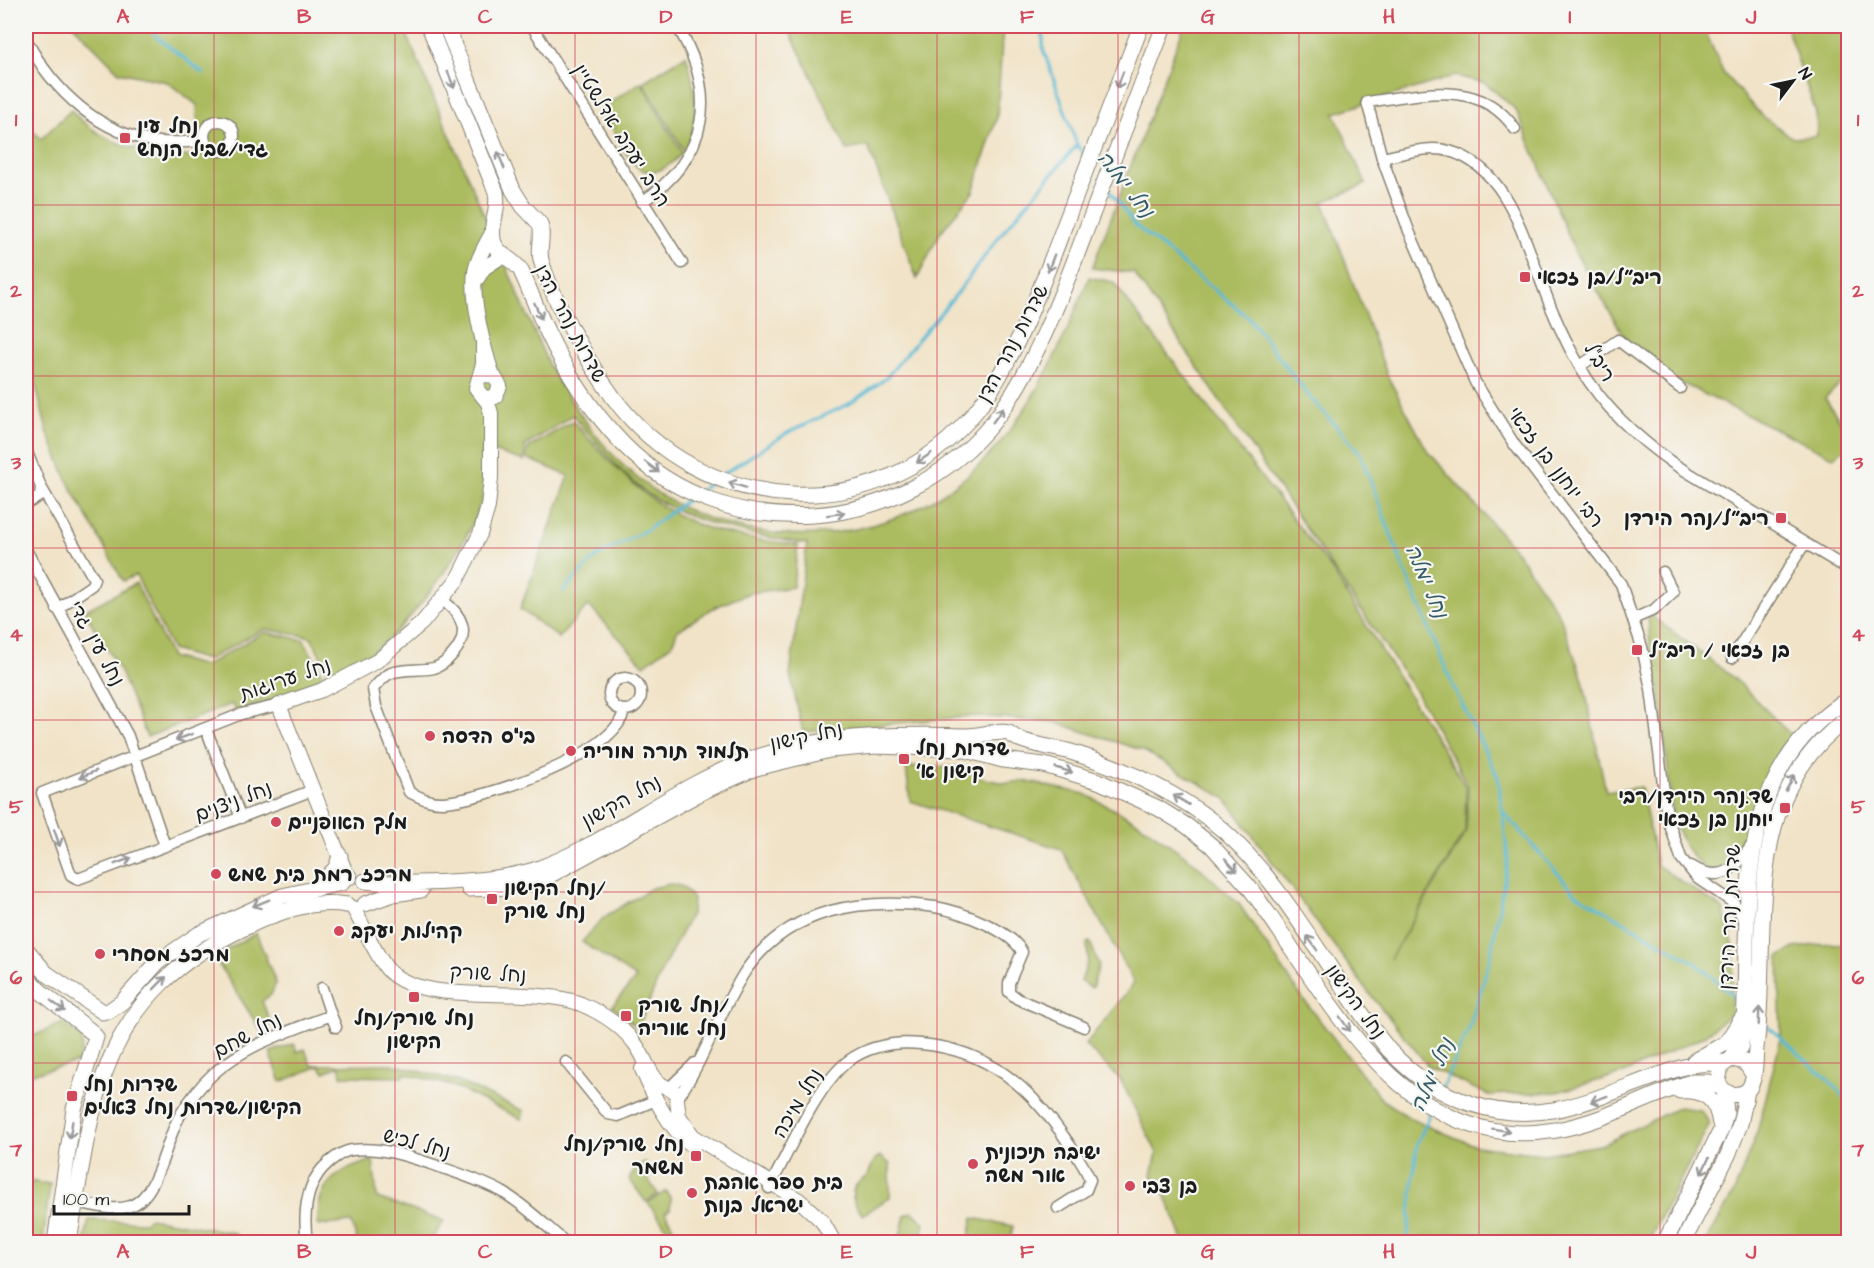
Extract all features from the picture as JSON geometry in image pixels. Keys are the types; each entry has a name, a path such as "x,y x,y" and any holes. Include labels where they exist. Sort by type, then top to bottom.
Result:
{"main road":[{"path":"429,26 496,189 498,217 492,233"},
{"name":"שדרות נהר הדן","path":"446,26 513,190 540,224 540,258 569,323 614,398 641,429 672,454 695,468 748,489 812,496 846,492 902,471 938,448 965,423 995,383 1041,288 1141,26"},
{"name":"שדרות נהר הדן","path":"492,233 494,244 521,271 547,331 569,372 595,411 624,445 657,471 681,487 740,509 809,517 848,512 874,504 910,490 951,463 988,428 1015,391 1062,294 1164,26"},
{"path":"498,217 511,209 528,211"},
{"name":"שדרות נהר הדן","path":"507,258 528,257 541,242"},
{"name":"שדרות נהר הירדן","path":"1728,1060 1742,1041 1754,842 1767,795 1786,759 1814,725 1848,699"},
{"name":"שדרות נהר הירדן","path":"1753,1074 1758,1033 1766,864 1774,823 1789,783 1799,767 1824,737 1848,718"},
{"path":"1008,735 1017,751 1002,758 991,746 994,738 1008,735"},
{"name":"נחל הקישון","path":"106,1011 122,1002 158,962 199,934 267,901 353,880 394,883 461,880 525,873 571,853 722,771 752,758 801,745 859,736 1008,735 1126,771 1184,801 1212,821 1239,846 1264,875 1389,1050 1413,1074 1438,1091 1485,1108 1534,1114 1582,1104 1654,1078"},
{"name":"נחל קישון","path":"358,905 406,892 496,889 544,878 723,782 756,768 815,753 860,746 946,747 1002,758"},
{"name":"נחל הקישון","path":"1002,758 1044,765 1118,789 1174,817 1206,841 1249,886 1375,1062 1402,1088 1429,1107 1472,1124 1507,1131 1535,1132 1595,1120 1692,1082 1722,1089"},
{"path":"318,887 336,868 340,856"},
{"path":"353,880 370,892 358,905 340,897 353,880"},
{"path":"69,1242 92,1112 112,1052 140,1006 169,974 219,940 254,923 305,906 322,903 358,905"},
{"path":"26,949 46,974 106,1011 121,1017 122,1035"},
{"path":"26,976 40,991 104,1043 122,1035"},
{"path":"1654,1078 1707,1055 1726,1043 1739,1026 1745,1007"},
{"path":"55,1242 74,1109 95,1035 94,1021 106,1011"},
{"path":"1665,1242 1719,1135 1726,1113 1717,1076 1728,1060"},
{"path":"1654,1078 1684,1067 1728,1060 1746,1062 1753,1074 1740,1124 1728,1155 1683,1242"},
{"path":"1722,1089 1735,1095 1747,1091"},
{"path":"1662,1093 1696,1091 1709,1097 1719,1114 1719,1135"}],"street":[{"name":"הרב יעקב אדלשטיין","path":"532,26 682,263"},
{"path":"642,202 676,174 692,150 700,126 703,94 699,73 691,51 677,26"},
{"path":"26,39 37,62 59,89 80,108 104,123 142,139 160,142 205,141"},
{"name":"רבי יוחנן בן זכאי","path":"1515,129 1504,113 1477,97 1440,93 1367,102 1382,158 1413,240 1475,382 1514,444 1621,584 1633,619 1651,689 1666,816 1674,844 1691,872 1734,903 1748,927"},
{"name":"ריב\"ל","path":"1382,158 1436,149 1450,151 1474,164 1497,185 1517,218 1542,286 1580,366 1600,398 1648,446 1848,569"},
{"path":"486,377 500,386 489,398 476,390 486,377 475,287 477,263 492,233"},
{"path":"475,287 484,268 507,258"},
{"path":"1580,366 1618,340 1680,388"},
{"name":"נחל ערוגות","path":"78,879 71,875 42,793 241,714 279,705 322,690 377,661 415,629 442,600 467,562 488,507 492,478 492,419 489,398"},
{"path":"26,450 41,487 94,579 92,585 57,609"},
{"path":"26,504 40,496 41,487"},
{"path":"1732,658 1805,543"},
{"name":"נחל עין גדי","path":"26,550 116,713 135,755"},
{"path":"1633,619 1654,610 1673,592 1663,572"},
{"path":"442,600 455,609 464,625 464,637 458,648 449,659 436,667 394,672 374,688 376,706 410,792 422,799 443,803 472,798 524,782 596,745 615,730 624,711"},
{"path":"279,705 340,856 353,880"},
{"path":"206,729 242,818"},
{"path":"135,755 165,846"},
{"name":"נחל ניצנים","path":"78,879 313,790"},
{"name":"רבי יוחנן בן זכאי","path":"1674,844 1693,867 1701,872 1717,874 1732,869 1754,842"},
{"path":"566,1062 608,1114 618,1116 657,1102 670,1109 699,1066 746,970 768,945 789,928 812,916 860,904 909,903 940,908 981,922 1012,938 1022,952 1009,983 1009,992 1018,999 1084,1027"},
{"name":"נחל שורק","path":"358,905 383,963 395,976 406,982 471,993 527,994 563,998 601,1014 621,1029 636,1046 653,1075 667,1088"},
{"path":"322,988 336,1027"},
{"name":"נחל שחם","path":"76,1202 114,1208 124,1208 138,1202 152,1185 179,1117 213,1074 258,1045 331,1015"},
{"name":"נחל שורק","path":"621,1029 657,1102 675,1130 692,1146 771,1186 801,1210 826,1242"},
{"name":"נחל מיכה","path":"771,1186 821,1093 841,1068 870,1048 907,1042 943,1046 963,1052 1000,1071 1032,1095 1059,1130 1090,1180 1089,1187 1058,1208"},
{"path":"657,1102 659,1092 693,1066 706,1048"},
{"path":"667,1088 675,1092 677,1101"},
{"name":"נחל שורק","path":"677,1101 679,1116 693,1136 811,1209 822,1221 834,1242"},
{"name":"נחל לכיש","path":"306,1242 304,1221 308,1196 316,1176 342,1153 374,1149 474,1178 506,1194 565,1242"}],"green space":[{"path":"74,26 403,26 549,366 571,400 595,434 637,478 653,490 694,512 737,527 782,534 828,533 873,525 916,509 955,485 990,454 1035,393 1070,324 1089,277 1113,282 1332,570 1466,787 1465,831 1390,959 1466,832 1468,786 1414,689 1134,273 1092,268 1184,26 1703,26 1724,74 1762,116 1793,138 1817,136 1816,113 1786,26 1848,26 1848,377 1825,398 1848,433 1848,447 1833,457 1669,377 1632,350 1575,252 1516,110 1485,83 1455,76 1334,113 1366,184 1323,202 1388,377 1427,450 1517,552 1560,616 1583,680 1606,792 1641,787 1657,865 1723,909 1734,947 1731,1014 1704,1036 1622,1074 1557,1092 1488,1095 1429,1067 1369,993 1225,798 1144,751 1054,722 974,716 803,732 790,675 807,544 726,528 668,506 629,478 573,415 525,446 524,461 483,448 484,483 481,503 463,542 419,606 387,640 361,659 329,673 311,637 264,629 207,660 172,650 136,575 123,581 68,482 47,431 26,347 26,124 41,139 71,110 98,133 129,147 163,154 199,157 197,105 167,82 119,72"},
{"path":"787,26 1003,26 997,117 973,192 940,233 917,279 868,146 847,150"},
{"path":"686,55 694,92 695,116 684,151 643,82"},
{"path":"641,82 682,153 667,167 654,172 643,170 633,163 602,108"},
{"path":"573,421 630,481 662,506 680,516 723,533 798,545 793,587 749,593 711,609 677,631 673,643 644,665 588,605 559,638 520,609 569,476 526,458 528,448"},
{"path":"136,583 171,657 205,666 264,632 304,640 326,682 236,711 232,704 147,737 118,667 84,611"},
{"path":"1648,613 1735,679 1793,737 1762,789 1747,839 1739,855 1728,867 1718,871 1708,869 1698,862 1682,840 1673,817 1659,688 1650,648"},
{"path":"906,767 960,767 985,779 1005,783 1024,781 1085,794 1139,823 1193,861 1239,904 1303,999 1382,1100 1413,1120 1476,1146 1544,1154 1601,1145 1679,1107 1700,1110 1710,1123 1648,1242 1184,1242 1166,1197 1152,1175 1157,1153 1120,1079 1085,1045 1134,983 1061,849 910,801"},
{"path":"671,884 683,887 693,899 692,912 663,968 638,1028 612,1006 636,978 582,942 604,917 652,888"},
{"path":"256,933 276,983 271,995 262,1001 271,1024 261,1031 214,957"},
{"path":"1090,942 1099,965 1092,988 1081,982 1088,960 1087,943"},
{"path":"1830,943 1848,946 1848,1242 1706,1242 1735,1190 1758,1129 1781,1038 1779,957 1794,948"},
{"path":"63,1023 82,1038 82,1049 78,1062 26,1075 26,1039"},
{"path":"294,1044 297,1052 305,1049 311,1065 392,1064 457,1081 524,1111 521,1119 453,1086 404,1073 403,1077 341,1076 340,1066 324,1072 319,1066 281,1082 270,1052"},
{"path":"880,1156 890,1164 890,1197 863,1215 853,1198 853,1190 867,1176 873,1162"},
{"path":"373,1160 377,1198 444,1221 430,1242 358,1242 351,1222 318,1226 320,1199 330,1181 348,1169"},
{"path":"645,1162 652,1174 647,1178 658,1194 646,1202 629,1179 636,1167"},
{"path":"26,1181 50,1184 43,1242 26,1242"},
{"path":"666,1191 671,1199 670,1209 665,1212 673,1227 668,1230 648,1203"},
{"path":"913,1212 925,1224 917,1238 903,1242 900,1236 905,1215"},
{"path":"150,1218 235,1233 235,1242 84,1242 89,1220 145,1222"},
{"path":"973,1218 1013,1226 1010,1242 968,1242"}],"waterway":[{"path":"148,26 157,37 203,73"},
{"name":"נחל ימלה","path":"1043,26 1043,49 1077,145 1086,157"},
{"path":"723,474 787,433 849,404 885,379 959,291 1001,234 1077,145"},
{"name":"נחל ימלה","path":"1107,187 1135,225 1249,318 1308,395 1360,453 1404,569 1453,686 1498,777 1508,859 1490,959 1469,1029 1442,1088"},
{"path":"701,490 713,481"},
{"path":"563,591 596,557 648,529 691,497"},
{"path":"1502,811 1576,894 1697,964 1740,1002"},
{"path":"1763,1022 1836,1087 1848,1104"},
{"name":"נחל ימלה","path":"1407,1242 1417,1144 1432,1110"}],"place":[{"name":"נחל עין גדי/שביל הנחש","path":"125,138"},
{"name":"ריב״ל/בן זכאי","path":"1525,277"},
{"name":"ריב״ל/נהר הירדן","path":"1781,518"},
{"name":"בן זכאי / ריב״ל","path":"1637,650"},
{"name":"בי\"ס הדסה","path":"430,736"},
{"name":"תלמוד תורה מוריה","path":"571,751"},
{"name":"שדרות נחל קישון א׳","path":"904,759"},
{"name":"שד.נהר הירדן/רבי יוחנן בן זכאי","path":"1785,808"},
{"name":"מלך האופניים","path":"276,822"},
{"name":"מרכז רמת בית שמש","path":"216,874"},
{"name":"נחל הקישון/ נחל שורק","path":"492,899"},
{"name":"קהילות יעקב","path":"339,931"},
{"name":"מרכז מסחרי","path":"100,954"},
{"name":"נחל שורק/נחל הקישון","path":"414,997"},
{"name":"נחל שורק/ נחל אוריה","path":"626,1016"},
{"name":"שדרות נחל הקישון/שדרות נחל צאלים","path":"72,1096"},
{"name":"נחל שורק/נחל משמר","path":"696,1156"},
{"name":"ישיבה תיכונית אור משה","path":"973,1164"},
{"name":"בן צבי","path":"1130,1186"},
{"name":"בית ספר אהבת ישראל בנות","path":"692,1193"}]}
